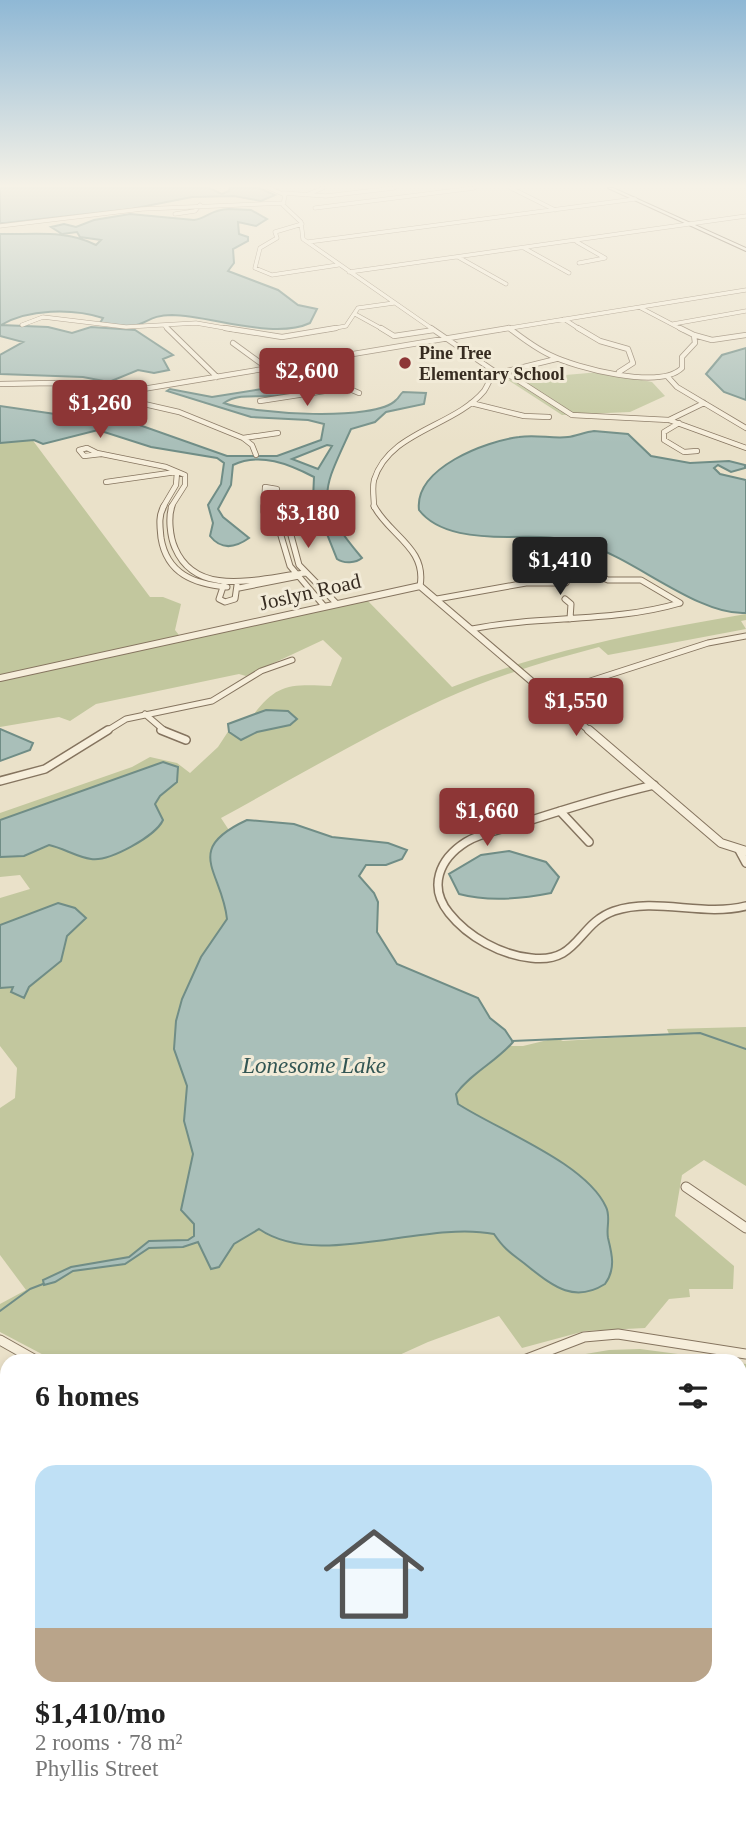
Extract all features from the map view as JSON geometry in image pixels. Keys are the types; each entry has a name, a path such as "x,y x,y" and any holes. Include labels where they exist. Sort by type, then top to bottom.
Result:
{"street":[{"path":"268,273 283,279"},
{"path":"272,275 284,273"},
{"path":"351,273 489,365 494,372"},
{"path":"487,273 506,284"},
{"path":"0,384 53,383 122,391 746,290"},
{"path":"22,324 44,317 118,326 196,323 286,337 346,326 358,309 394,303"},
{"path":"640,307 694,335 712,340"},
{"path":"673,324 746,311"},
{"path":"355,314 363,316 391,335 435,330"},
{"path":"563,319 595,339 628,349 633,363 619,372"},
{"path":"165,326 198,354 217,377"},
{"path":"509,328 556,359"},
{"path":"694,335 695,343"},
{"path":"494,372 556,359 590,368 667,376 682,368 681,359 695,343 746,335"},
{"path":"233,343 265,367"},
{"path":"289,362 304,373 349,387 359,393"},
{"path":"494,372 484,390 471,403 406,441 387,459 372,485 373,507 389,527 408,543 417,558 422,576 420,586 722,843 743,850 746,863"},
{"path":"503,372 572,415 669,420 746,449"},
{"path":"667,376 676,387 746,428"},
{"path":"260,401 349,387"},
{"path":"122,391 131,401 179,412 243,438 252,445 256,455"},
{"path":"471,403 524,416 549,417"},
{"path":"669,420 704,403"},
{"path":"679,423 664,432 664,440 684,452 697,451"},
{"path":"243,438 278,433"},
{"path":"101,454 166,467 185,475 187,480 170,512 180,566 202,579 223,585"},
{"path":"106,482 177,472"},
{"path":"177,472 176,485 160,513 170,565 184,578 237,586 306,573"},
{"path":"324,606 297,575 279,529 264,512 265,495 274,495 273,509 289,528 298,561 306,573 337,604"},
{"path":"553,558 571,573"},
{"path":"472,629 510,620 621,615 680,603 677,598 641,580 608,580 584,570 571,573"},
{"path":"437,599 526,583 566,583 571,573"},
{"path":"223,585 219,599 225,602 235,599 237,586"},
{"name":"Joslyn Road","path":"0,678 420,586"},
{"path":"565,599 571,604 570,619"},
{"path":"547,695 708,643 746,636"},
{"path":"0,781 45,769 110,726 145,714 212,701 261,671 292,660"},
{"path":"145,714 159,729 186,740"},
{"path":"654,785 469,840 442,866 437,881 439,897 475,937 523,957 548,960 566,953 591,924 613,911 650,906 715,913 746,905"},
{"path":"560,811 589,842"},
{"path":"686,1187 746,1228"},
{"path":"540,1354 584,1337 618,1334 746,1354"},
{"path":"0,1340 25,1354"}],"green space":[{"path":"430,371 464,371 472,376 463,381 450,382 427,376"},
{"path":"600,372 652,382 665,396 630,412 562,415 508,380"},
{"path":"10,410 150,597 163,597 181,604 175,630 182,639 366,599 452,687 525,662 597,643 746,614 746,620 741,621 746,629 608,655 599,647 480,684 386,728 221,818 236,841 430,1021 485,1046 523,1046 556,1038 563,1041 669,1034 667,1029 746,1027 746,1186 704,1160 682,1175 675,1216 734,1266 733,1289 689,1289 690,1297 669,1299 645,1328 585,1331 522,1348 499,1316 401,1354 42,1354 0,1332 0,1304 26,1290 0,1255 0,1108 15,1098 17,1068 0,1046 0,898 30,889 20,875 0,877 0,813 132,767 150,757 177,763 190,773 218,747 233,724 249,721 275,693 293,686 331,686 342,658 323,640 246,676 239,674 96,704 70,721 59,717 0,727 0,412"},
{"path":"640,1349 678,1354 586,1354"}],"water":[{"path":"0,273 234,273 278,290 298,305 317,309 310,323 279,329 172,315 158,316 137,325 124,326 100,323 103,318 91,315 64,312 37,313 1,325 48,327 72,333 91,327 135,330 173,355 163,359 169,370 154,373 138,370 109,382 83,377 0,374 0,355 23,342 0,336"},
{"path":"746,348 746,400 724,392 706,374 722,355"},
{"path":"281,386 290,387 293,393 239,397 224,403 285,413 340,414 384,407 403,392 426,393 424,404 386,412 375,422 351,429 334,468 327,496 329,509 362,558 350,562 337,559 313,499 314,477 285,464 254,460 233,465 231,485 218,509 223,517 249,538 228,546 219,544 210,536 213,523 208,505 221,484 224,463 217,458 151,447 98,430 43,444 34,440 0,443 0,406 69,416 114,416 227,456 277,456 321,440 324,424 308,420 251,417 167,391 170,389 212,397","holes":["327,445 332,446 318,469 292,459"]},
{"path":"594,431 628,434 651,456 690,463 729,461 745,465 745,468 731,472 718,465 714,468 720,474 746,480 746,613 728,612 709,606 591,546 550,537 460,533 437,525 419,510 421,495 428,481 455,459 472,451 519,437 568,437"},
{"path":"266,710 288,711 297,719 290,725 257,732 241,740 229,732 228,724"},
{"path":"0,729 33,743 30,750 0,761"},
{"path":"163,762 178,767 177,782 160,796 155,804 163,820 151,833 131,847 99,859 86,858 49,845 24,856 0,857 0,820"},
{"name":"Lonesome Lake","path":"247,820 294,824 332,837 388,843 407,850 402,859 386,865 366,865 359,876 378,902 377,932 397,964 478,998 490,1018 505,1030 513,1042 462,1087 456,1094 458,1104 561,1162 596,1191 608,1215 612,1261 611,1273 605,1284 584,1292 556,1286 510,1253 494,1234 466,1231 341,1245 311,1245 283,1240 259,1229 234,1244 219,1267 211,1269 198,1242 183,1247 149,1248 125,1264 73,1271 44,1285 43,1280 71,1267 129,1257 149,1241 188,1240 194,1236 194,1224 181,1210 193,1154 184,1121 187,1086 174,1049 176,1021 182,999 201,957 227,919 211,863 211,852 216,841 227,831"},
{"path":"509,851 546,862 559,877 551,893 505,899 459,894 449,874 481,855"},
{"path":"58,903 75,908 86,918 67,936 61,961 29,987 24,998 11,992 13,987 0,988 0,925"}],"waterway":[{"path":"512,1041 700,1033 746,1049"},
{"path":"0,1311 30,1289 43,1284"}],"place":[{"name":"Pine Tree Elementary School","path":"405,363"}]}
